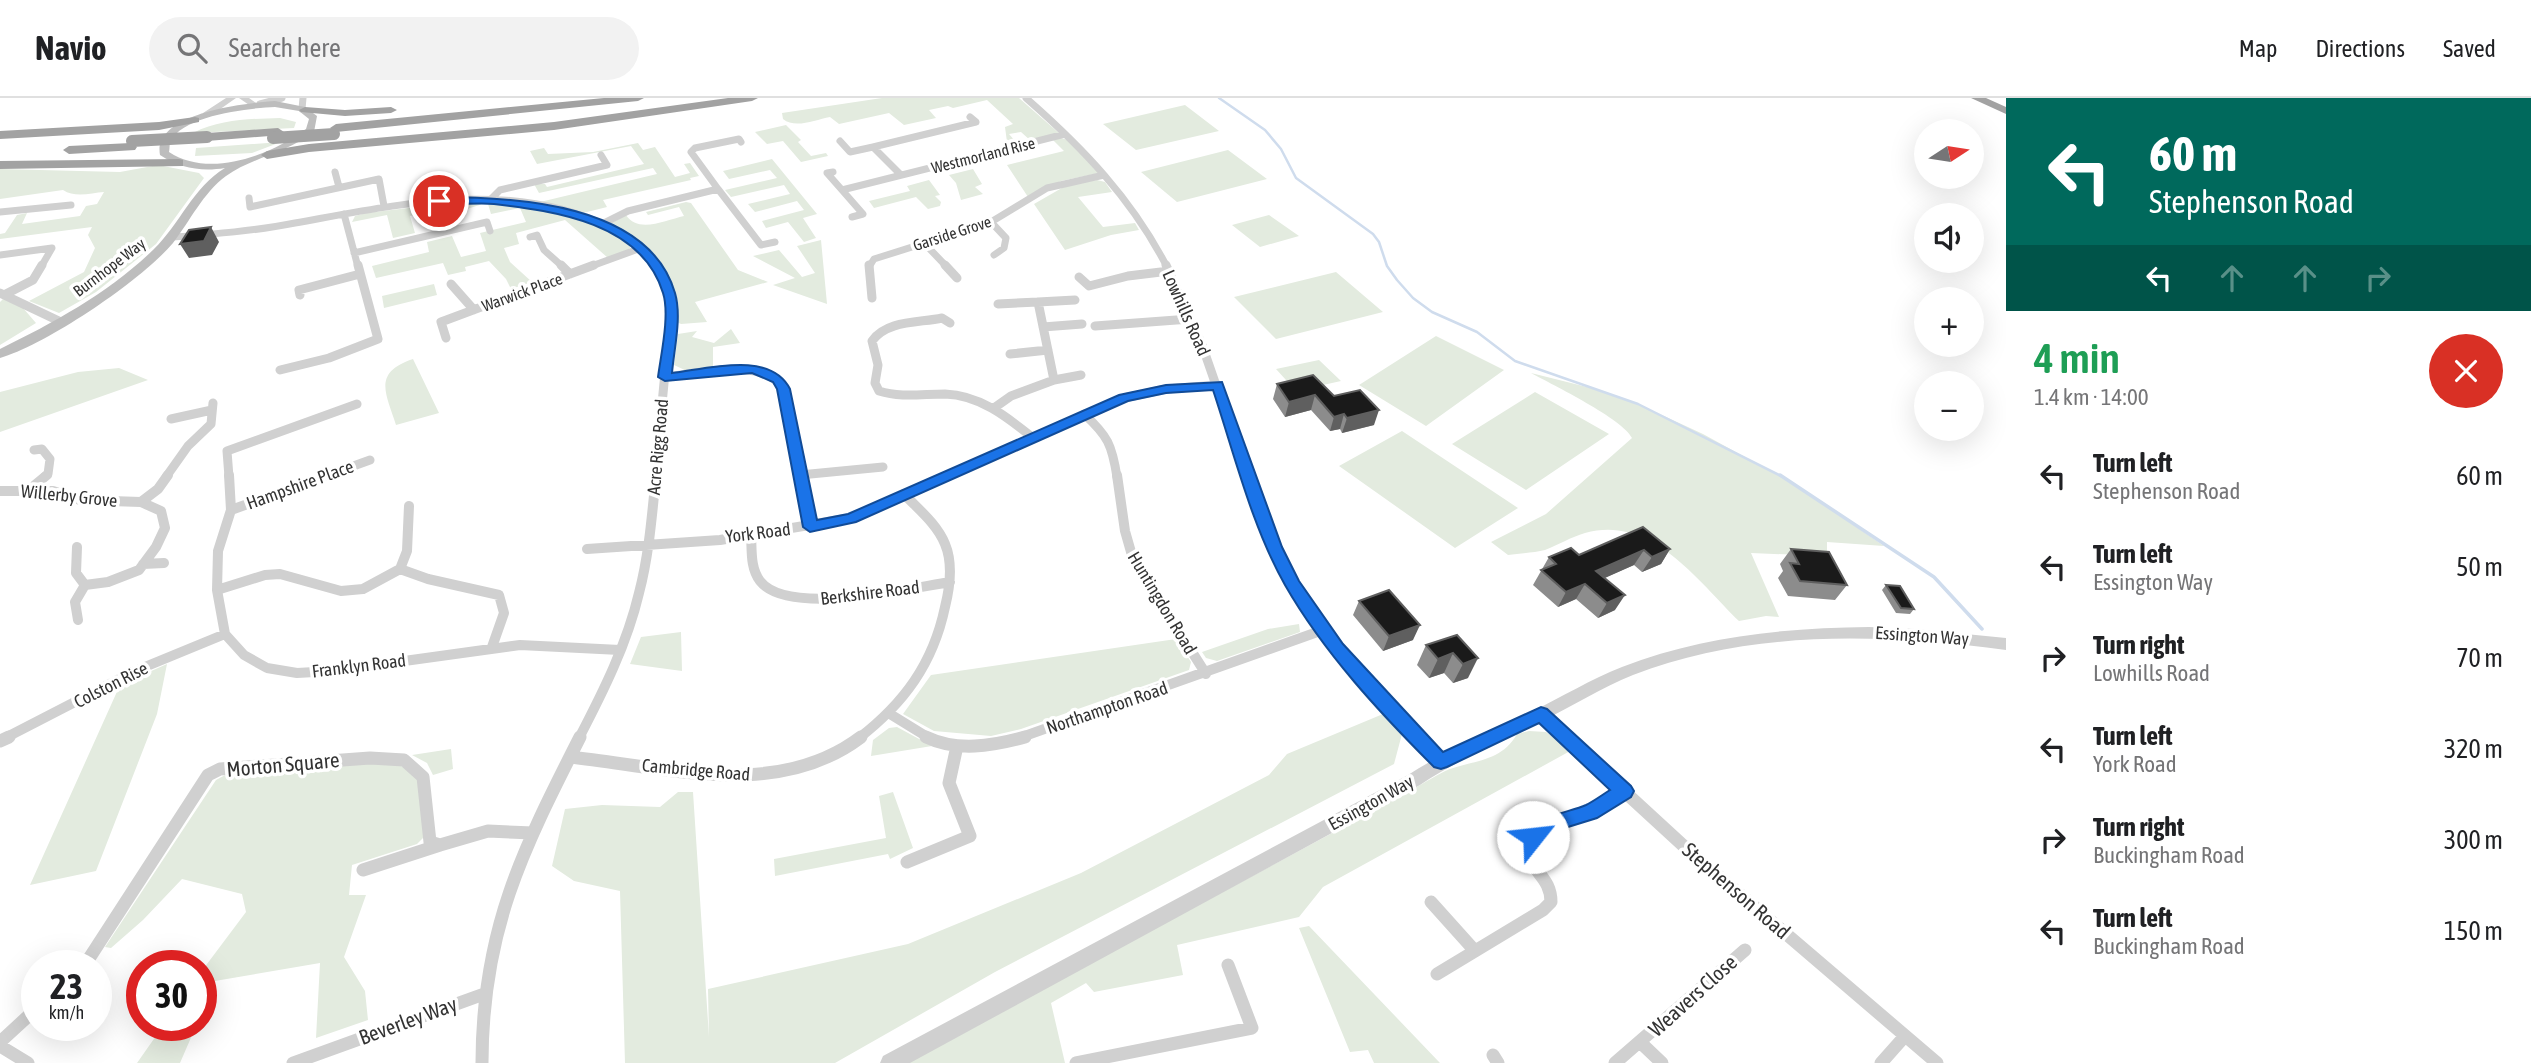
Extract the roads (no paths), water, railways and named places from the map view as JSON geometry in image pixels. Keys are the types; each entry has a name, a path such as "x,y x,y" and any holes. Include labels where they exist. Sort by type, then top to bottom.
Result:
{"highway":[{"path":"303,106 345,113 538,98"},
{"path":"335,131 638,98"},
{"path":"0,153 335,131 706,98"},
{"path":"267,155 320,147 554,126 752,98"},
{"path":"1977,98 2006,111"},
{"path":"1989,98 2006,106"},
{"path":"0,135 159,126 201,117"},
{"path":"0,147 132,144"},
{"path":"0,164 186,164"}],"main road":[{"path":"257,104 283,104 303,106 313,118 311,130 295,143 213,178 203,168 167,157 163,146 173,132 201,117 257,104"},
{"path":"186,164 221,165 253,160"},
{"name":"Burnhope Way","path":"0,354 61,322 119,284 173,237 213,178"}],"street":[{"path":"201,117 232,98"},
{"path":"243,98 257,104 282,98"},
{"name":"Lowhills Road","path":"1026,98 1104,175 1137,216 1169,271 1218,385 1275,547 1292,583 1323,630 1389,709 1441,762"},
{"name":"Westmorland Rise","path":"841,141 850,152 976,122 970,117"},
{"name":"Westmorland Rise","path":"842,190 1065,134"},
{"path":"741,142 738,139 695,148 691,152 761,245 775,242"},
{"path":"873,147 901,176"},
{"path":"491,200 499,190 607,165 601,155"},
{"path":"531,170 538,180"},
{"path":"335,172 339,187"},
{"path":"833,172 827,173 863,214 852,217"},
{"name":"Garside Grove","path":"872,298 869,266 874,259 991,222 1047,188 1104,175"},
{"path":"249,198 250,206 379,179 384,206"},
{"path":"602,224 628,211 718,189"},
{"name":"Acre Rigg Road","path":"173,237 264,228 384,206 439,201 491,200 544,206 602,224 641,248 656,265 670,294 670,329 649,546 635,611 621,650 510,886 492,944 484,993 482,1063"},
{"path":"0,212 71,205"},
{"path":"280,370 329,358 378,339 344,214"},
{"path":"354,253 487,222 490,231"},
{"path":"991,222 1006,238 1004,248 994,255"},
{"name":"Warwick Place","path":"530,237 537,235 544,250 570,274"},
{"path":"924,243 957,278"},
{"path":"0,255 52,248 33,280 2,294"},
{"name":"Warwick Place","path":"446,338 441,322 641,248"},
{"path":"1079,277 1089,286 1128,276 1169,271"},
{"path":"299,295 299,289 360,274"},
{"name":"Warwick Place","path":"452,284 474,310"},
{"path":"2,294 61,322"},
{"path":"998,304 1074,300"},
{"path":"1038,302 1054,380"},
{"path":"944,317 890,326 878,332 872,341 878,365 875,383 879,391 893,397 948,393 994,408 1032,437"},
{"path":"1096,326 1190,319"},
{"path":"1043,327 1082,324"},
{"path":"1010,354 1048,350"},
{"path":"665,377 752,369 779,379 810,527"},
{"path":"994,408 1011,396 1054,380 1081,375"},
{"name":"York Road","path":"587,549 649,546 810,527 851,518 1124,398 1166,389 1218,385"},
{"path":"225,634 217,590 218,551 232,510 227,451 357,404"},
{"path":"141,502 158,489 188,446 211,424 213,407 171,419"},
{"name":"Huntingdon Road","path":"1084,414 1099,428 1114,449 1125,531 1133,559 1206,674"},
{"path":"30,488 48,474 50,459 43,449 34,450"},
{"name":"Hampshire Place","path":"232,510 370,460"},
{"path":"800,475 883,467"},
{"name":"Willerby Grove","path":"0,491 30,488 53,491 80,500 141,502 161,511 165,528 144,564"},
{"name":"Cambridge Road","path":"570,757 722,775 758,775 812,762 845,748 890,714 906,698 922,674 939,639 945,622 950,582 943,540 904,494"},
{"path":"217,590 265,575 279,574 341,591 363,589 400,569 407,551 409,506"},
{"name":"Berkshire Road","path":"751,534 754,570 764,585 781,595 822,600 950,582"},
{"path":"77,547 76,573 85,585"},
{"path":"85,585 108,582 139,570 144,564 164,563"},
{"path":"400,569 428,579 499,595 504,613 492,647"},
{"path":"78,620 75,602 85,585"},
{"name":"Northampton Road","path":"890,714 914,731 957,746 1001,742 1055,727 1323,630"},
{"name":"Essington Way","path":"890,1063 1414,780 1441,762 1541,714 1580,692 1641,666 1697,650 1786,636 1891,632 1956,636 2006,644"},
{"name":"Franklyn Road","path":"225,634 244,655 267,668 297,673 332,671 520,645 621,650"},
{"name":"Colston Rise","path":"0,741 135,671 225,634"},
{"name":"Stephenson Road","path":"1541,714 1688,850 1937,1063"},
{"path":"907,862 970,836 949,783 957,746"},
{"name":"Morton Square","path":"95,950 208,775 220,769 370,758 404,760 423,777 430,842 440,845"},
{"path":"1437,974 1544,910 1551,902 1548,880 1529,856 1528,844 1533,837 1563,820 1590,812 1624,791"},
{"path":"363,870 488,831 533,833"},
{"path":"1431,902 1475,951"},
{"name":"Weavers Close","path":"1615,1063 1745,950"},
{"path":"1076,1063 1252,1028 1228,965"},
{"name":"Beverley Way","path":"293,1063 484,993"},
{"path":"21,1024 0,1044 28,1063"},
{"path":"1881,1063 1905,1036"},
{"name":"Weavers Close","path":"1641,1042 1662,1063"}],"waterway":[{"path":"1219,98 1265,130 1281,149 1296,178 1373,234 1379,242 1387,266 1397,280 1413,298 1432,312 1477,332 1515,361 1638,404 1783,477"},
{"path":"1780,475 1934,577 1982,629"}]}
